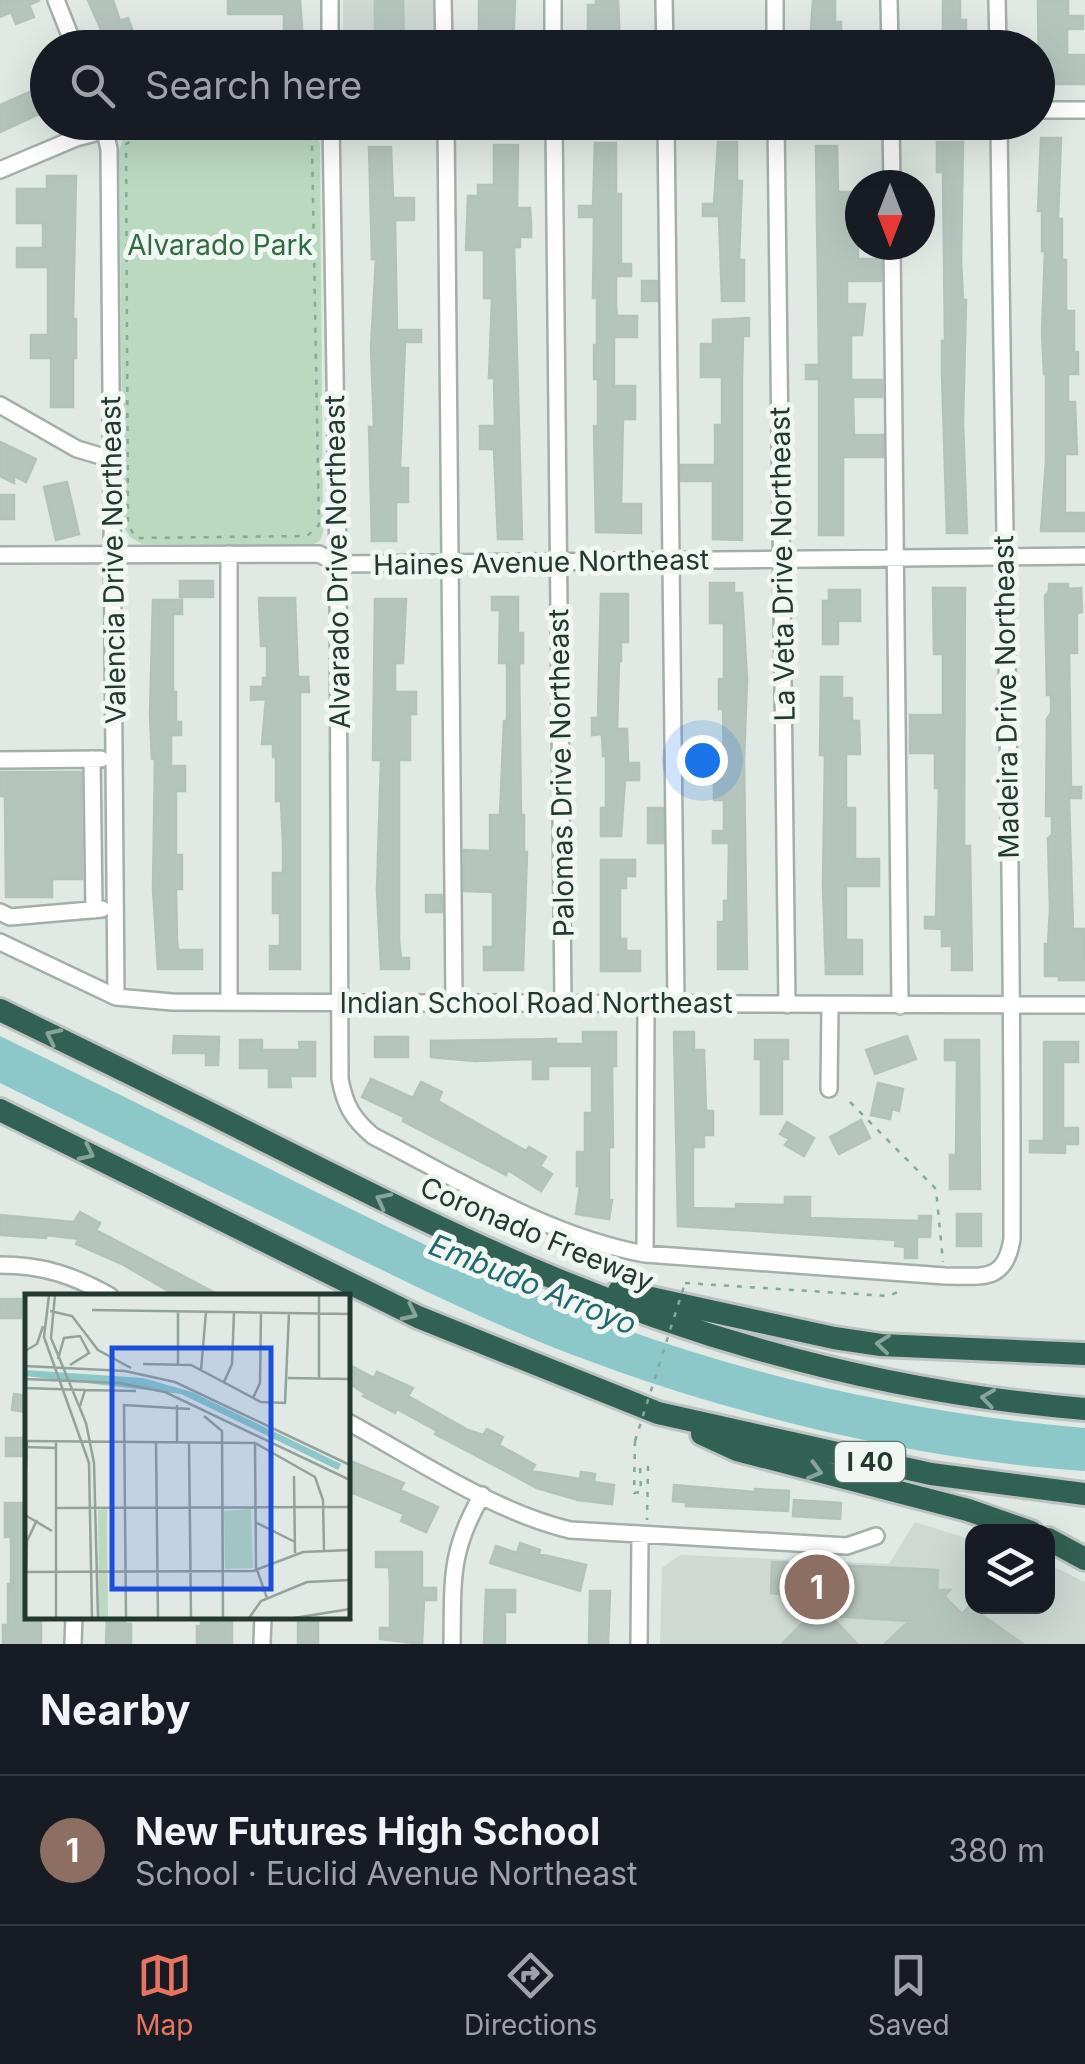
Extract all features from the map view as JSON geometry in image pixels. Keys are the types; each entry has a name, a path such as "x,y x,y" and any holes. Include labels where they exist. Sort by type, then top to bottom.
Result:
{"highway":[{"name":"Coronado Freeway","path":"0,1010 422,1220 545,1275 647,1314 790,1358 952,1393 1085,1410"},
{"name":"I 40","path":"0,1110 418,1317 658,1414 931,1474 1085,1494"},
{"path":"545,1275 834,1338 922,1348 1085,1354"},
{"path":"658,1414 737,1450 1008,1524"},
{"path":"1055,1542 1085,1559"}],"street":[{"path":"56,0 68,30"},
{"path":"330,0 330,30"},
{"path":"444,0 444,30"},
{"path":"553,0 553,30"},
{"path":"664,0 665,30"},
{"path":"775,0 776,30"},
{"path":"889,0 890,30"},
{"path":"997,0 998,30"},
{"path":"1055,110 1085,110"},
{"path":"0,170 71,140"},
{"name":"Valencia Drive Northeast","path":"107,140 116,997"},
{"name":"Alvarado Drive Northeast","path":"330,140 338,564 340,1079 344,1101 354,1120 373,1136 549,1226 606,1247 645,1254 919,1275 984,1276 1002,1269"},
{"path":"446,140 454,1001"},
{"name":"Palomas Drive Northeast","path":"554,140 564,1003"},
{"path":"666,140 676,1004"},
{"name":"La Veta Drive Northeast","path":"776,140 787,1005"},
{"path":"891,140 892,170"},
{"name":"Madeira Drive Northeast","path":"999,140 1012,1006 1012,1238 1009,1258 1002,1269"},
{"path":"892,260 900,1006"},
{"path":"0,406 76,449 111,459"},
{"path":"229,554 229,1002"},
{"name":"Haines Avenue Northeast","path":"0,555 320,554 338,564 1085,556"},
{"path":"92,758 94,910"},
{"path":"0,760 115,758"},
{"path":"93,817 116,817"},
{"path":"0,912 10,917 116,908"},
{"name":"Indian School Road Northeast","path":"0,942 116,997 229,1002 1085,1005"},
{"path":"645,1254 646,1003"},
{"path":"829,1089 830,1006"},
{"path":"0,1265 49,1268 106,1294"},
{"path":"350,1423 482,1495 559,1527 640,1536 847,1546 876,1536"},
{"path":"452,1644 460,1534 482,1495"},
{"path":"639,1644 640,1536"},
{"path":"73,1644 74,1619"}],"path":[{"path":"133,140 126,144 129,532 144,539 307,536 319,524 310,140"},
{"path":"850,1102 936,1190 944,1264"},
{"path":"647,1517 648,1467 640,1466 640,1492 634,1493 634,1442 686,1283 888,1296 902,1291 919,1275"}],"shaded area":[{"path":"343,0 437,0 438,30 343,30"},
{"path":"915,1522 965,1538 965,1614 1055,1614 1055,1567 1085,1582 1085,1644 660,1644 662,1568 680,1555 889,1564"}],"green space":[{"name":"Alvarado Park","path":"123,140 318,140 323,533 320,541 312,545 142,544 130,537 123,525 119,150"}],"water":[{"path":"0,1036 418,1241 577,1311 732,1364 848,1393 967,1414 1085,1428 1085,1471 948,1456 808,1428 670,1389 540,1342 402,1280 0,1083"}],"building":[{"path":"0,0 40,0 29,5 34,17 16,24 11,12 0,17"},
{"path":"88,0 113,0 120,21 128,18 132,30 101,30"},
{"path":"228,0 300,0 302,30 284,30 284,14 228,14"},
{"path":"403,0 404,30 375,30 375,1"},
{"path":"479,0 515,0 514,30 479,30"},
{"path":"596,0 618,0 619,30 588,30 588,5 596,5"},
{"path":"813,0 835,0 835,22 841,22 841,30 811,30"},
{"path":"943,0 960,0 960,20 966,20 966,30 943,30"},
{"path":"1038,0 1068,0 1068,16 1083,16 1083,29 1067,29 1067,55 1085,55 1085,84 1055,84 1055,30 1038,30"},
{"path":"30,92 30,118 0,132 0,105"},
{"path":"1061,138 1058,219 1062,219 1062,260 1066,260 1066,311 1074,311 1074,352 1078,352 1078,374 1068,374 1068,402 1075,402 1077,454 1065,454 1065,513 1085,513 1085,531 1041,531 1046,461 1042,332 1045,251 1042,211 1038,211 1041,140"},
{"path":"718,142 737,142 737,181 742,181 739,260 744,260 744,301 722,301 719,216 703,216 703,204 714,204"},
{"path":"937,142 963,142 961,259 966,300 963,422 967,533 947,533 942,374 943,172 937,172"},
{"path":"595,143 616,143 621,264 631,264 631,276 616,276 616,305 617,316 637,316 637,337 614,337 614,386 635,386 635,419 623,419 621,504 641,504 641,533 596,532 594,217 579,217 579,206 593,206"},
{"path":"494,145 518,145 517,208 530,208 531,237 520,237 520,247 514,247 522,539 498,539 494,449 480,449 480,426 495,426 494,378 489,378 492,298 484,298 484,250 466,250 468,196 478,196 478,185 494,185"},
{"path":"816,146 837,146 838,192 845,192 845,260 881,260 881,281 847,281 847,304 865,304 862,335 851,335 851,380 882,380 882,397 853,397 854,435 883,435 883,457 843,457 843,535 819,535 819,379 806,379 806,365 819,365"},
{"path":"369,147 391,147 393,198 414,198 414,220 395,220 397,330 421,330 421,342 405,342 400,468 408,468 408,502 396,502 396,541 372,541 369,427 374,427 371,347 376,259 372,259"},
{"path":"47,176 76,176 73,407 51,407 51,358 31,358 31,335 48,335 48,267 17,267 17,248 43,248 43,223 17,223 17,189 47,189"},
{"path":"642,281 657,281 657,301 642,301"},
{"path":"749,318 749,336 743,336 742,540 713,539 713,481 681,481 681,465 715,465 715,425 722,425 722,377 701,377 701,344 713,344 713,320"},
{"path":"0,442 36,459 26,482 14,476 14,483 0,476"},
{"path":"67,482 79,534 56,540 44,487"},
{"path":"0,495 14,495 14,519 0,519"},
{"path":"180,581 213,581 213,597 180,597"},
{"path":"710,583 734,583 734,593 742,593 747,679 747,969 718,969 718,922 724,922 724,901 728,901 729,843 713,843 713,831 724,831 724,800 714,800 714,778 724,778 719,679 724,679 724,623 710,623"},
{"path":"1049,584 1081,588 1077,653 1069,653 1071,787 1081,787 1081,798 1069,798 1073,929 1084,929 1085,980 1045,976 1050,909 1048,838 1052,835 1052,816 1046,816 1047,719 1051,695 1047,695 1045,596"},
{"path":"933,588 965,588 964,846 970,846 972,970 952,970 952,946 942,946 942,929 925,928 925,917 936,917 939,788 935,788 935,753 910,753 910,715 943,715 943,654 934,654"},
{"path":"829,590 860,590 860,621 838,621 838,644 823,644 823,601 829,601"},
{"path":"601,594 628,594 628,642 621,642 617,729 627,729 628,763 639,763 639,780 625,780 621,836 601,836 601,808 606,808 606,756 602,734 592,735 592,718 598,718"},
{"path":"492,597 518,597 518,633 523,633 523,663 519,663 521,815 527,852 523,970 484,970 484,947 493,947 493,892 464,891 464,850 490,851 490,815 500,815 507,663 499,663 500,610 492,610"},
{"path":"259,598 295,598 298,677 308,677 309,692 300,692 300,969 270,969 270,946 280,946 280,913 273,913 273,873 283,873 283,844 281,801 276,801 276,757 273,744 262,744 266,699 251,700 251,687 263,687 263,678 267,678 267,646 261,646"},
{"path":"375,599 406,599 403,663 395,663 395,692 416,692 416,714 410,714 410,760 399,760 399,941 401,958 409,958 409,969 381,969 377,890 381,760 373,760"},
{"path":"153,600 182,600 182,614 173,614 173,692 181,735 171,735 171,766 185,766 185,791 176,791 176,855 182,855 182,889 176,889 177,940 178,950 202,950 202,969 158,969 153,889 155,759 150,715"},
{"path":"821,677 842,677 842,698 852,698 852,721 859,721 860,754 846,754 846,808 855,808 855,859 879,859 879,886 846,886 846,940 862,940 862,974 826,974"},
{"path":"0,772 81,772 82,879 52,879 52,897 6,897 5,796 0,796"},
{"path":"648,808 663,808 663,843 648,843"},
{"path":"601,860 635,860 635,876 626,876 626,888 620,888 620,939 626,939 626,951 640,951 640,971 601,971"},
{"path":"426,895 442,895 442,912 426,912"},
{"path":"583,1032 616,1032 609,1219 576,1214 580,1186 577,1152 585,1152 585,1113 592,1113 592,1066 548,1066 548,1079 533,1079 533,1059 475,1061 431,1057 431,1041 556,1039 556,1044 583,1044"},
{"path":"674,1032 694,1032 694,1050 704,1050 706,1111 713,1111 713,1135 704,1135 704,1147 693,1147 693,1208 785,1205 785,1197 810,1197 810,1218 919,1221 919,1216 931,1216 930,1237 917,1237 917,1258 905,1258 905,1247 895,1246 896,1240 678,1226"},
{"path":"174,1036 219,1037 218,1065 206,1065 206,1053 173,1053"},
{"path":"907,1036 916,1059 875,1074 866,1050"},
{"path":"375,1037 408,1037 408,1057 375,1057"},
{"path":"240,1040 262,1040 262,1050 300,1050 299,1042 315,1042 315,1076 290,1076 291,1087 269,1087 269,1068 240,1068"},
{"path":"755,1040 788,1040 788,1059 782,1059 782,1114 761,1114 761,1059 755,1059"},
{"path":"945,1040 979,1040 980,1189 950,1189 950,1155 956,1155 957,1060 945,1060"},
{"path":"1044,1042 1078,1042 1078,1062 1063,1062 1063,1128 1078,1128 1078,1144 1065,1144 1065,1153 1030,1152 1030,1141 1044,1141"},
{"path":"371,1079 413,1098 421,1082 442,1092 438,1101 526,1151 529,1147 546,1157 540,1166 552,1174 541,1191 508,1170 506,1175 403,1121 404,1117 362,1097"},
{"path":"878,1083 903,1089 899,1111 892,1109 890,1119 871,1115"},
{"path":"861,1120 870,1138 839,1154 830,1137"},
{"path":"787,1122 814,1138 804,1156 785,1145 789,1139 780,1134"},
{"path":"80,1212 100,1223 96,1230 217,1294 174,1294 122,1264 76,1244 79,1239 0,1235 0,1215 74,1222"},
{"path":"957,1214 981,1214 981,1246 957,1246"},
{"path":"0,1299 21,1299 21,1318 0,1318"},
{"path":"350,1365 374,1378 377,1372 413,1388 408,1396 468,1430 483,1435 487,1429 503,1437 499,1445 535,1465 531,1471 580,1479 581,1472 595,1474 594,1482 614,1485 612,1504 578,1500 537,1488 350,1383"},
{"path":"14,1394 25,1396 25,1412 12,1410"},
{"path":"6,1438 25,1438 25,1456 6,1456"},
{"path":"350,1461 404,1483 400,1490 438,1507 426,1532 401,1521 404,1514 350,1492"},
{"path":"674,1485 789,1491 788,1511 686,1506 686,1502 673,1501"},
{"path":"794,1500 841,1503 840,1519 793,1516"},
{"path":"5,1503 25,1503 25,1619 41,1619 41,1644 3,1644 11,1584 11,1537 5,1537"},
{"path":"520,1543 540,1550 539,1554 586,1565 580,1591 490,1563 496,1546 517,1553"},
{"path":"376,1552 422,1552 422,1588 436,1588 436,1600 424,1600 422,1644 380,1639 380,1628 390,1628 390,1582 389,1567 376,1567"},
{"path":"772,1562 938,1570 937,1590 950,1590 944,1596 962,1614 965,1611 965,1614 980,1614 1023,1644 885,1644 909,1621 831,1616 857,1644 782,1644 827,1598 771,1593"},
{"path":"486,1590 515,1590 515,1612 505,1612 505,1644 484,1644"},
{"path":"590,1591 610,1591 608,1644 589,1644"},
{"path":"107,1619 125,1619 125,1624 131,1624 131,1644 106,1644"},
{"path":"201,1619 232,1619 232,1644 197,1644 197,1626 201,1626"},
{"path":"298,1619 318,1619 318,1644 298,1644"}],"place":[{"name":"New Futures High School","path":"817,1587"}],"water label":[{"name":"Embudo Arroyo","path":"533,1284"}]}
